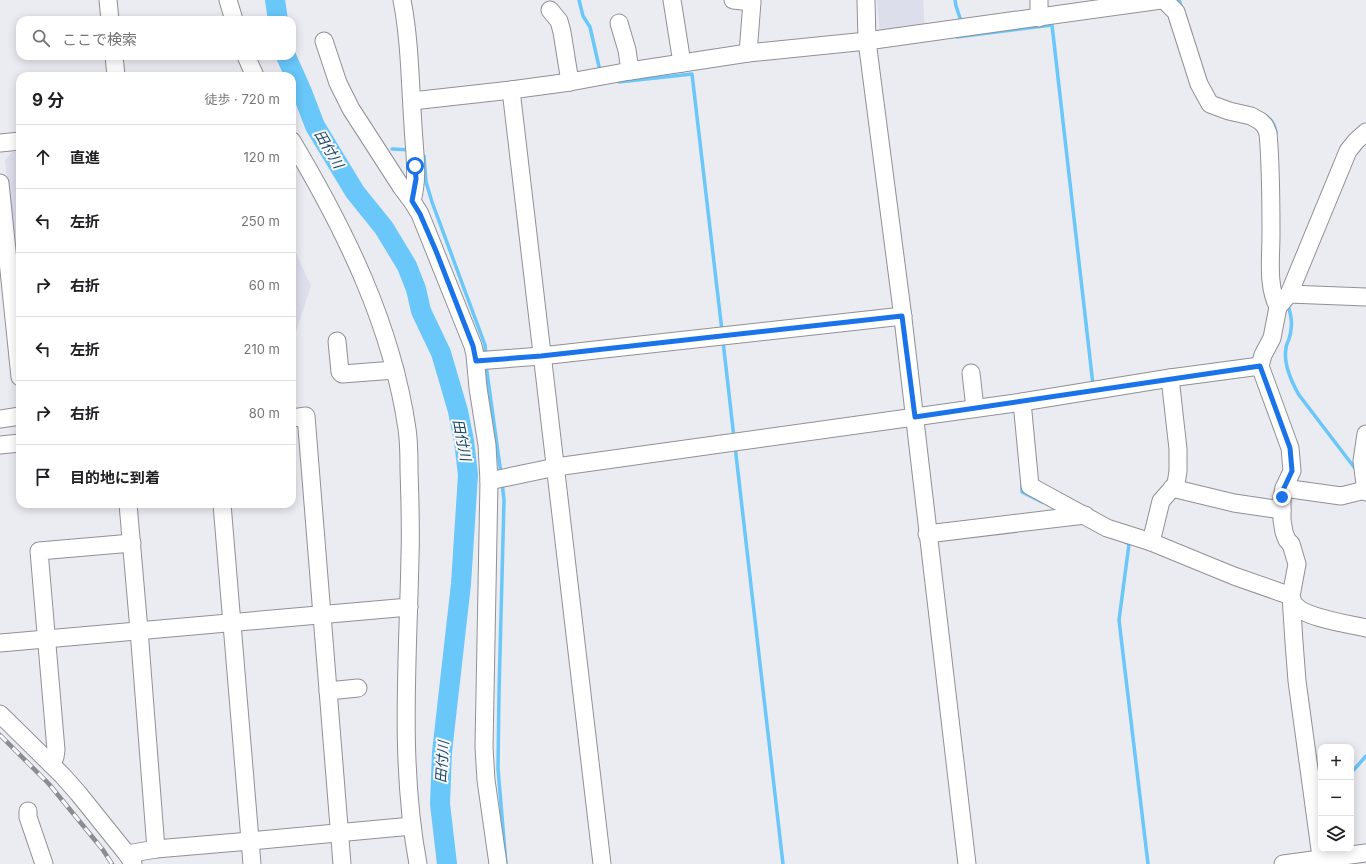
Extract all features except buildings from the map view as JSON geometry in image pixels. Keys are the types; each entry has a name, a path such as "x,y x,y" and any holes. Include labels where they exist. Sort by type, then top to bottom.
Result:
{"street":[{"path":"108,0 110,16"},
{"path":"228,0 233,16"},
{"path":"402,0 406,28 412,101 416,179 412,201"},
{"path":"733,0 752,2 748,53"},
{"path":"866,0 867,41 915,417 927,534 967,864"},
{"path":"1039,0 1039,18"},
{"path":"412,101 570,82 630,71 748,53 867,41 1039,18 1110,4 1161,0"},
{"path":"1164,0 1176,12 1199,84 1210,104 1256,118 1265,126 1268,133 1270,173 1270,268 1272,294 1284,301 1366,297"},
{"path":"677,1 682,63"},
{"path":"550,10 559,21 570,82"},
{"path":"619,23 627,50 630,71"},
{"path":"324,42 338,83 351,108 420,214 473,346 487,445 489,480 484,747 486,780 498,864"},
{"path":"114,60 116,72"},
{"path":"248,60 253,72"},
{"path":"511,90 541,356 556,467 602,864"},
{"path":"1321,862 1297,681 1291,596 1297,564 1291,544 1287,540 1284,532 1282,510 1284,488 1292,471 1290,448 1260,366 1263,355 1272,338 1284,301 1348,151 1366,132"},
{"path":"0,143 16,141"},
{"path":"296,148 328,204 351,249 370,295 395,370 408,431 410,510 406,697 407,750 412,826 418,864"},
{"path":"0,183 6,295 16,354"},
{"path":"476,361 541,356 902,316"},
{"path":"337,341 340,372 342,374 395,370"},
{"path":"489,480 556,467 1022,402 1170,378 1260,366"},
{"path":"971,373 975,408"},
{"path":"1150,542 1161,501 1176,484 1178,471 1178,449 1170,378"},
{"path":"1022,402 1030,486 1085,514 1107,528 1150,542 1234,576 1291,596 1295,605 1303,611 1316,617 1366,628"},
{"path":"0,418 16,416"},
{"path":"296,417 306,416 342,864"},
{"path":"1284,488 1341,496 1366,491 1362,461 1366,434"},
{"path":"0,445 16,443"},
{"path":"1172,488 1234,503 1282,510"},
{"path":"128,508 140,630 156,849"},
{"path":"222,508 252,864"},
{"path":"927,534 1085,514"},
{"path":"51,764 55,757 56,750 39,551 132,543"},
{"path":"0,643 409,608"},
{"path":"328,691 358,688"},
{"path":"0,714 78,793 130,859 156,849 250,842 412,826"},
{"path":"28,812 28,817 44,864"},
{"path":"1283,864 1321,862 1366,853"}],"shaded area":[{"path":"877,0 923,0 925,32 880,35"},
{"path":"12,152 16,152 16,269 5,160"},
{"path":"296,253 311,286 296,332"}],"waterway":[{"name":"田付川","path":"275,0 277,16"},
{"path":"579,0 583,16 590,27 600,71"},
{"path":"955,0 962,24"},
{"path":"1179,0 1182,9"},
{"path":"957,37 1052,25 1093,385"},
{"name":"田付川","path":"288,60 293,72"},
{"path":"619,79 619,82 692,74 722,331"},
{"name":"田付川","path":"296,78 315,126 355,192 384,228 407,266 416,289 421,311 441,353 458,411 464,441 468,475 461,584 442,752 440,804 447,864"},
{"path":"1263,114 1272,122 1276,133"},
{"path":"392,149 411,150"},
{"path":"420,154 424,156 426,182 432,202 485,345 486,355"},
{"path":"1287,303 1291,317 1291,325 1285,354 1291,378 1299,395 1357,471"},
{"path":"723,341 734,438"},
{"path":"486,365 501,474"},
{"path":"735,446 783,864"},
{"path":"502,482 504,500 498,769 506,864"},
{"path":"1022,484 1022,492 1042,502"},
{"path":"1123,541 1129,544 1119,620 1148,864"},
{"path":"1354,770 1366,756"}],"railway":[{"path":"0,735 49,784 103,850 112,864"}],"route":[{"path":"415,166 416,179 412,201 420,214 436,251 473,346 476,361 541,356 902,316 915,417 1022,402 1170,378 1260,366 1290,448 1292,471 1284,488 1282,497"}]}
